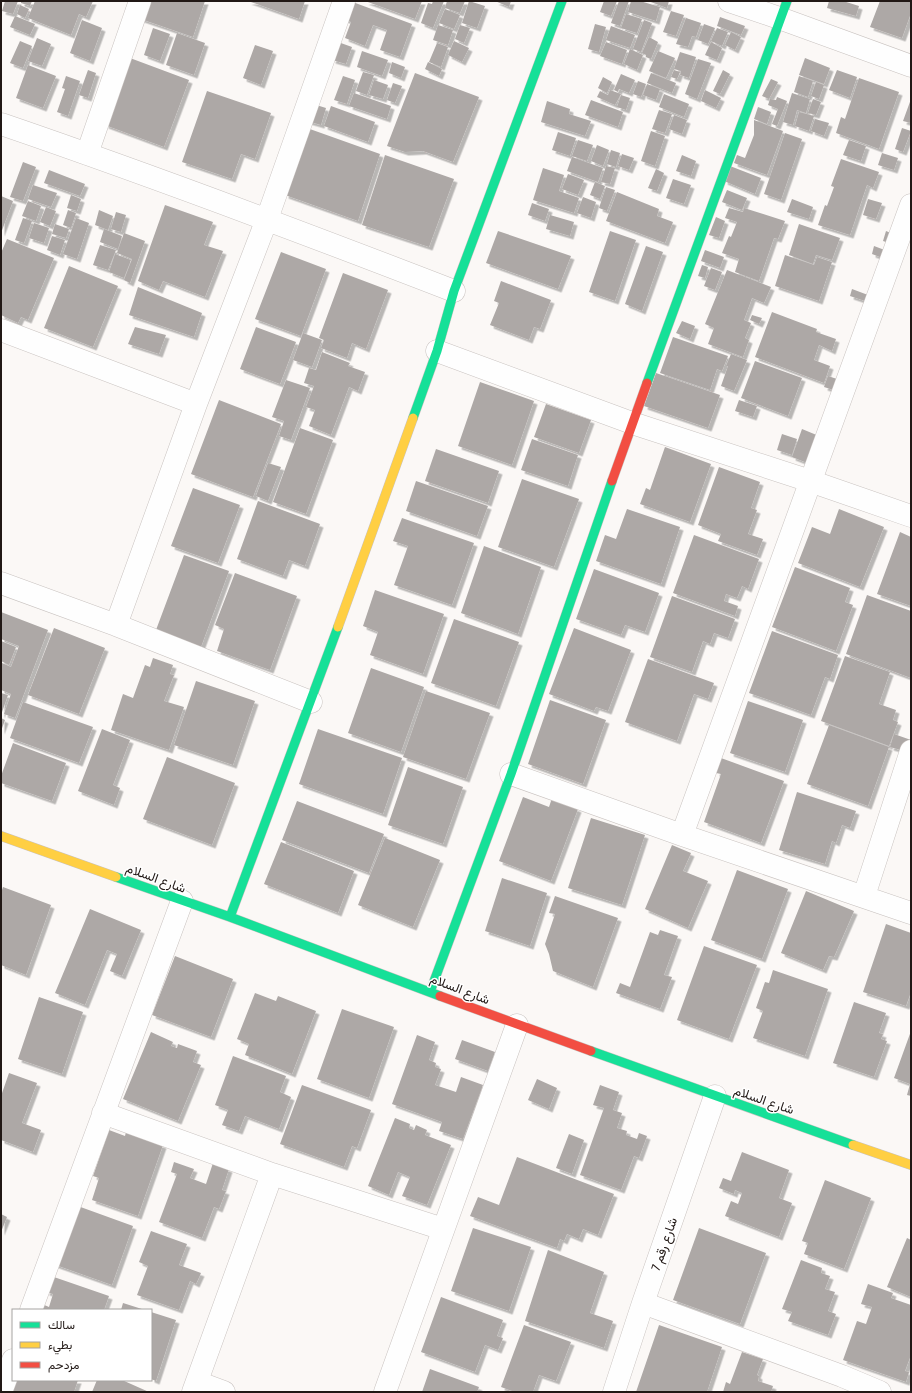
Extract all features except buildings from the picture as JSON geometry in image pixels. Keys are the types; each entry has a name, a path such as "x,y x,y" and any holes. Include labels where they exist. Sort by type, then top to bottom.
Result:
{"street":[{"path":"87,154 140,1"},
{"path":"116,625 196,404 266,219 344,1"},
{"path":"230,916 311,702 437,351 454,291 562,1"},
{"path":"729,1 785,10 911,66"},
{"path":"430,992 510,774 632,423 785,10"},
{"path":"1,124 266,219 454,291"},
{"path":"682,835 911,205"},
{"path":"1,330 196,404"},
{"path":"437,351 632,423 810,481 911,516"},
{"path":"1,583 116,625 311,702"},
{"path":"864,896 911,752"},
{"path":"510,774 682,835 911,913"},
{"name":"شارع السلام","path":"1,836 182,901 230,916 517,1025 911,1165"},
{"path":"31,1309 182,901"},
{"path":"385,1392 517,1025"},
{"name":"شارع رقم 7","path":"614,1392 715,1096"},
{"path":"103,1113 272,1174 443,1229"},
{"path":"224,1392 195,1387 272,1174"},
{"path":"643,1304 839,1384 880,1392"},
{"path":"1,1392 12,1363"}],"traffic: fast":[{"path":"413,418 437,351 454,291 562,1"},
{"path":"647,383 787,1"},
{"path":"430,992 511,774 612,481"},
{"path":"230,917 338,627"},
{"path":"116,877 230,917 440,996"},
{"path":"591,1051 853,1145"}],"traffic: slow":[{"path":"338,627 413,418"},
{"path":"1,836 116,877"},
{"path":"853,1145 911,1165"}],"traffic: jam":[{"path":"612,481 647,383"},
{"path":"440,996 591,1051"}]}
